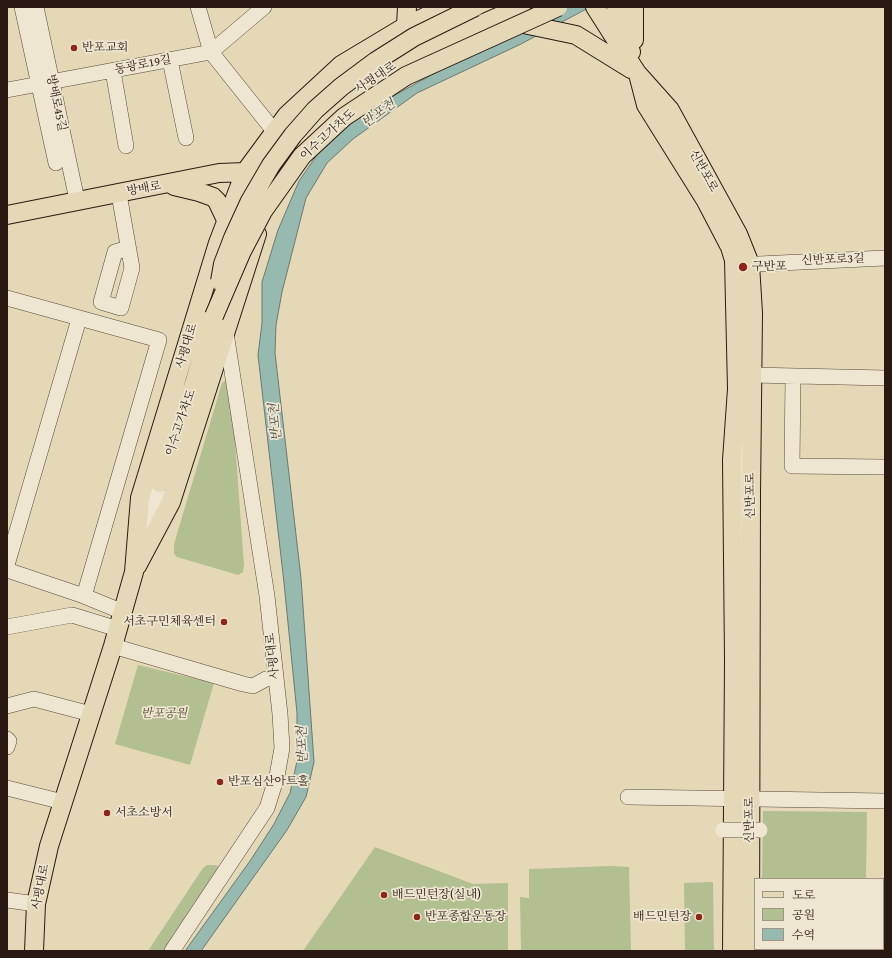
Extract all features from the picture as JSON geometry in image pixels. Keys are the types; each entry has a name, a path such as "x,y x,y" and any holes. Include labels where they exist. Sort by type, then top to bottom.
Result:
{"main road":[{"path":"406,26 407,7"},
{"name":"사평대로","path":"34,951 36,904 49,846 113,646 134,572 140,498 226,220 248,172 274,131 287,115 341,66 406,26 446,7"},
{"name":"이수고가차도","path":"160,483 194,384 214,316 223,264 233,238 250,202 271,165 293,135 316,110 341,87 376,60 414,37 475,7"},
{"name":"사평대로","path":"134,572 171,502 260,226 280,180 297,147 336,106 367,82 410,56 521,7"},
{"name":"이수고가차도","path":"214,316 242,251 263,212 302,156 344,117 406,76 558,7"},
{"name":"신반포로","path":"595,7 637,72 646,105 706,201 730,247 742,265 747,382 751,634 732,951"},
{"path":"616,7 637,72"},
{"path":"634,7 637,72"},
{"path":"492,20 528,24 576,35 637,72"},
{"path":"245,270 254,197 254,179 248,172"},
{"name":"방배로","path":"7,215 77,200 169,185 219,173 248,172 280,180"},
{"path":"169,185 187,188 213,197 217,201 226,220"},
{"path":"218,243 231,228 238,229 243,231 247,238 248,248"},
{"name":"신반포로","path":"747,382 732,460 733,646 750,951"}],"street":[{"path":"22,7 45,82 56,163"},
{"name":"방배로45길","path":"36,7 45,82 77,200"},
{"path":"198,7 211,52 274,131"},
{"name":"동광로19길","path":"7,90 211,52 264,7"},
{"path":"170,60 186,138"},
{"path":"113,71 126,146"},
{"path":"119,194 128,248"},
{"name":"신반포로3길","path":"742,265 885,258"},
{"path":"7,298 159,340 84,596"},
{"path":"7,565 79,319"},
{"name":"사평대로","path":"172,951 267,808 277,776 282,748 280,714 267,596 226,333"},
{"path":"793,377 792,466 884,467"},
{"path":"747,382 793,377 885,378"},
{"path":"739,951 742,427 747,382"},
{"path":"745,951 741,799 744,769 743,674 745,420 747,382"},
{"name":"사평대로","path":"134,572 160,483"},
{"path":"7,570 84,596 121,620"},
{"path":"7,627 72,615 121,620"},
{"path":"733,646 740,618"},
{"path":"743,674 751,634"},
{"path":"113,646 242,684 253,686 266,679 275,677"},
{"path":"7,706 34,698 91,714"},
{"path":"7,739 7,747"},
{"path":"7,788 63,802"},
{"path":"628,797 885,801"},
{"path":"723,830 760,830"},
{"path":"7,900 36,904"}],"green space":[{"path":"226,381 231,387 244,565 243,572 238,575 177,557 174,554 174,544 222,383"},
{"name":"반포공원","path":"138,665 214,683 190,765 115,744"},
{"path":"763,811 867,812 866,878 762,878"},
{"name":"반포종합운동장","path":"375,847 473,884 508,883 508,951 303,951"},
{"path":"207,865 216,865 220,868 167,951 148,951 203,868"},
{"path":"610,866 629,867 631,951 521,951 520,897 529,898 529,869"},
{"name":"배드민턴장","path":"713,882 714,951 685,951 684,883"}],"water":[{"name":"반포천","path":"555,7 590,7 521,44 417,93 353,139 327,163 306,198 282,292 276,325 275,353 301,578 314,762 306,797 287,830 201,951 185,951 250,861 274,824 290,793 297,761 297,713 258,355 262,323 262,282 278,230 299,181 321,149 366,111"}],"place":[{"name":"반포교회","path":"74,48"},
{"name":"구반포","path":"743,267"},
{"name":"서초구민체육센터","path":"224,622"},
{"name":"반포심산아트홀","path":"220,782"},
{"name":"서초소방서","path":"107,813"},
{"name":"배드민턴장(실내)","path":"384,895"},
{"name":"반포종합운동장","path":"417,917"},
{"name":"배드민턴장","path":"699,917"}]}
